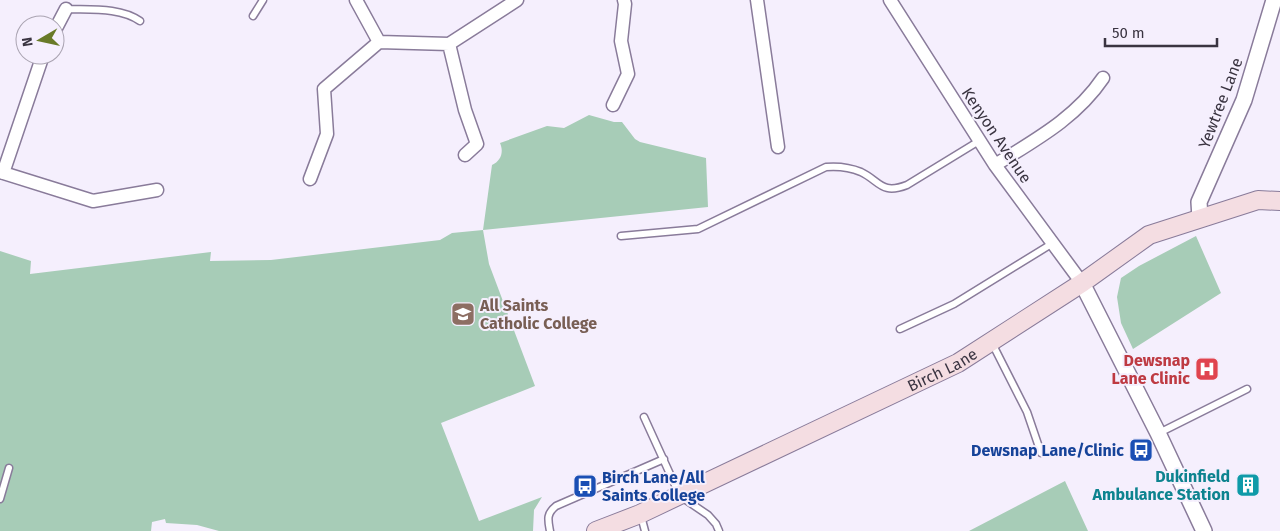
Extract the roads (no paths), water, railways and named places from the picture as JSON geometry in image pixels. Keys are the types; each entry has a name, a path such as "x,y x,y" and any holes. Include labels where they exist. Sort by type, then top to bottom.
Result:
{"main road":[{"name":"Birch Lane","path":"596,531 643,523 680,496 958,363 1082,283 1150,235 1258,200 1280,201"}],"street":[{"path":"356,0 379,42"},
{"path":"613,105 628,74 621,41 626,4 624,0"},
{"path":"757,0 778,147"},
{"name":"Kenyon Avenue","path":"890,0 995,165 1082,283"},
{"name":"Yewtree Lane","path":"1200,218 1199,202 1244,100 1274,0"},
{"path":"310,179 327,134 324,88 379,42 449,44 514,1"},
{"path":"62,15 66,8"},
{"path":"449,44 465,110 477,144 465,155"},
{"path":"40,65 2,173 94,200 157,190"},
{"path":"995,165 1067,118 1092,94 1103,78"},
{"path":"1082,283 1158,433 1204,531"}],"lane":[{"path":"253,16 264,0"},
{"path":"66,8 121,12 132,15 140,21"},
{"path":"621,236 698,229 826,167 849,168 863,173 879,186 898,188 979,141"},
{"path":"900,329 954,304 1054,244"},
{"path":"991,342 1027,412 1041,453"},
{"path":"1158,433 1247,389"},
{"path":"644,417 680,496 708,515 719,531"},
{"path":"550,531 548,517 549,513 556,506 664,460"},
{"path":"0,499 9,468"}],"place":[{"name":"All Saints Catholic College","path":"463,314"},
{"name":"Dewsnap Lane Clinic","path":"1207,369"},
{"name":"Dewsnap Lane/Clinic","path":"1141,450"},
{"name":"Dukinfield Ambulance Station","path":"1248,485"},
{"name":"Birch Lane/All Saints College","path":"585,486"}]}
